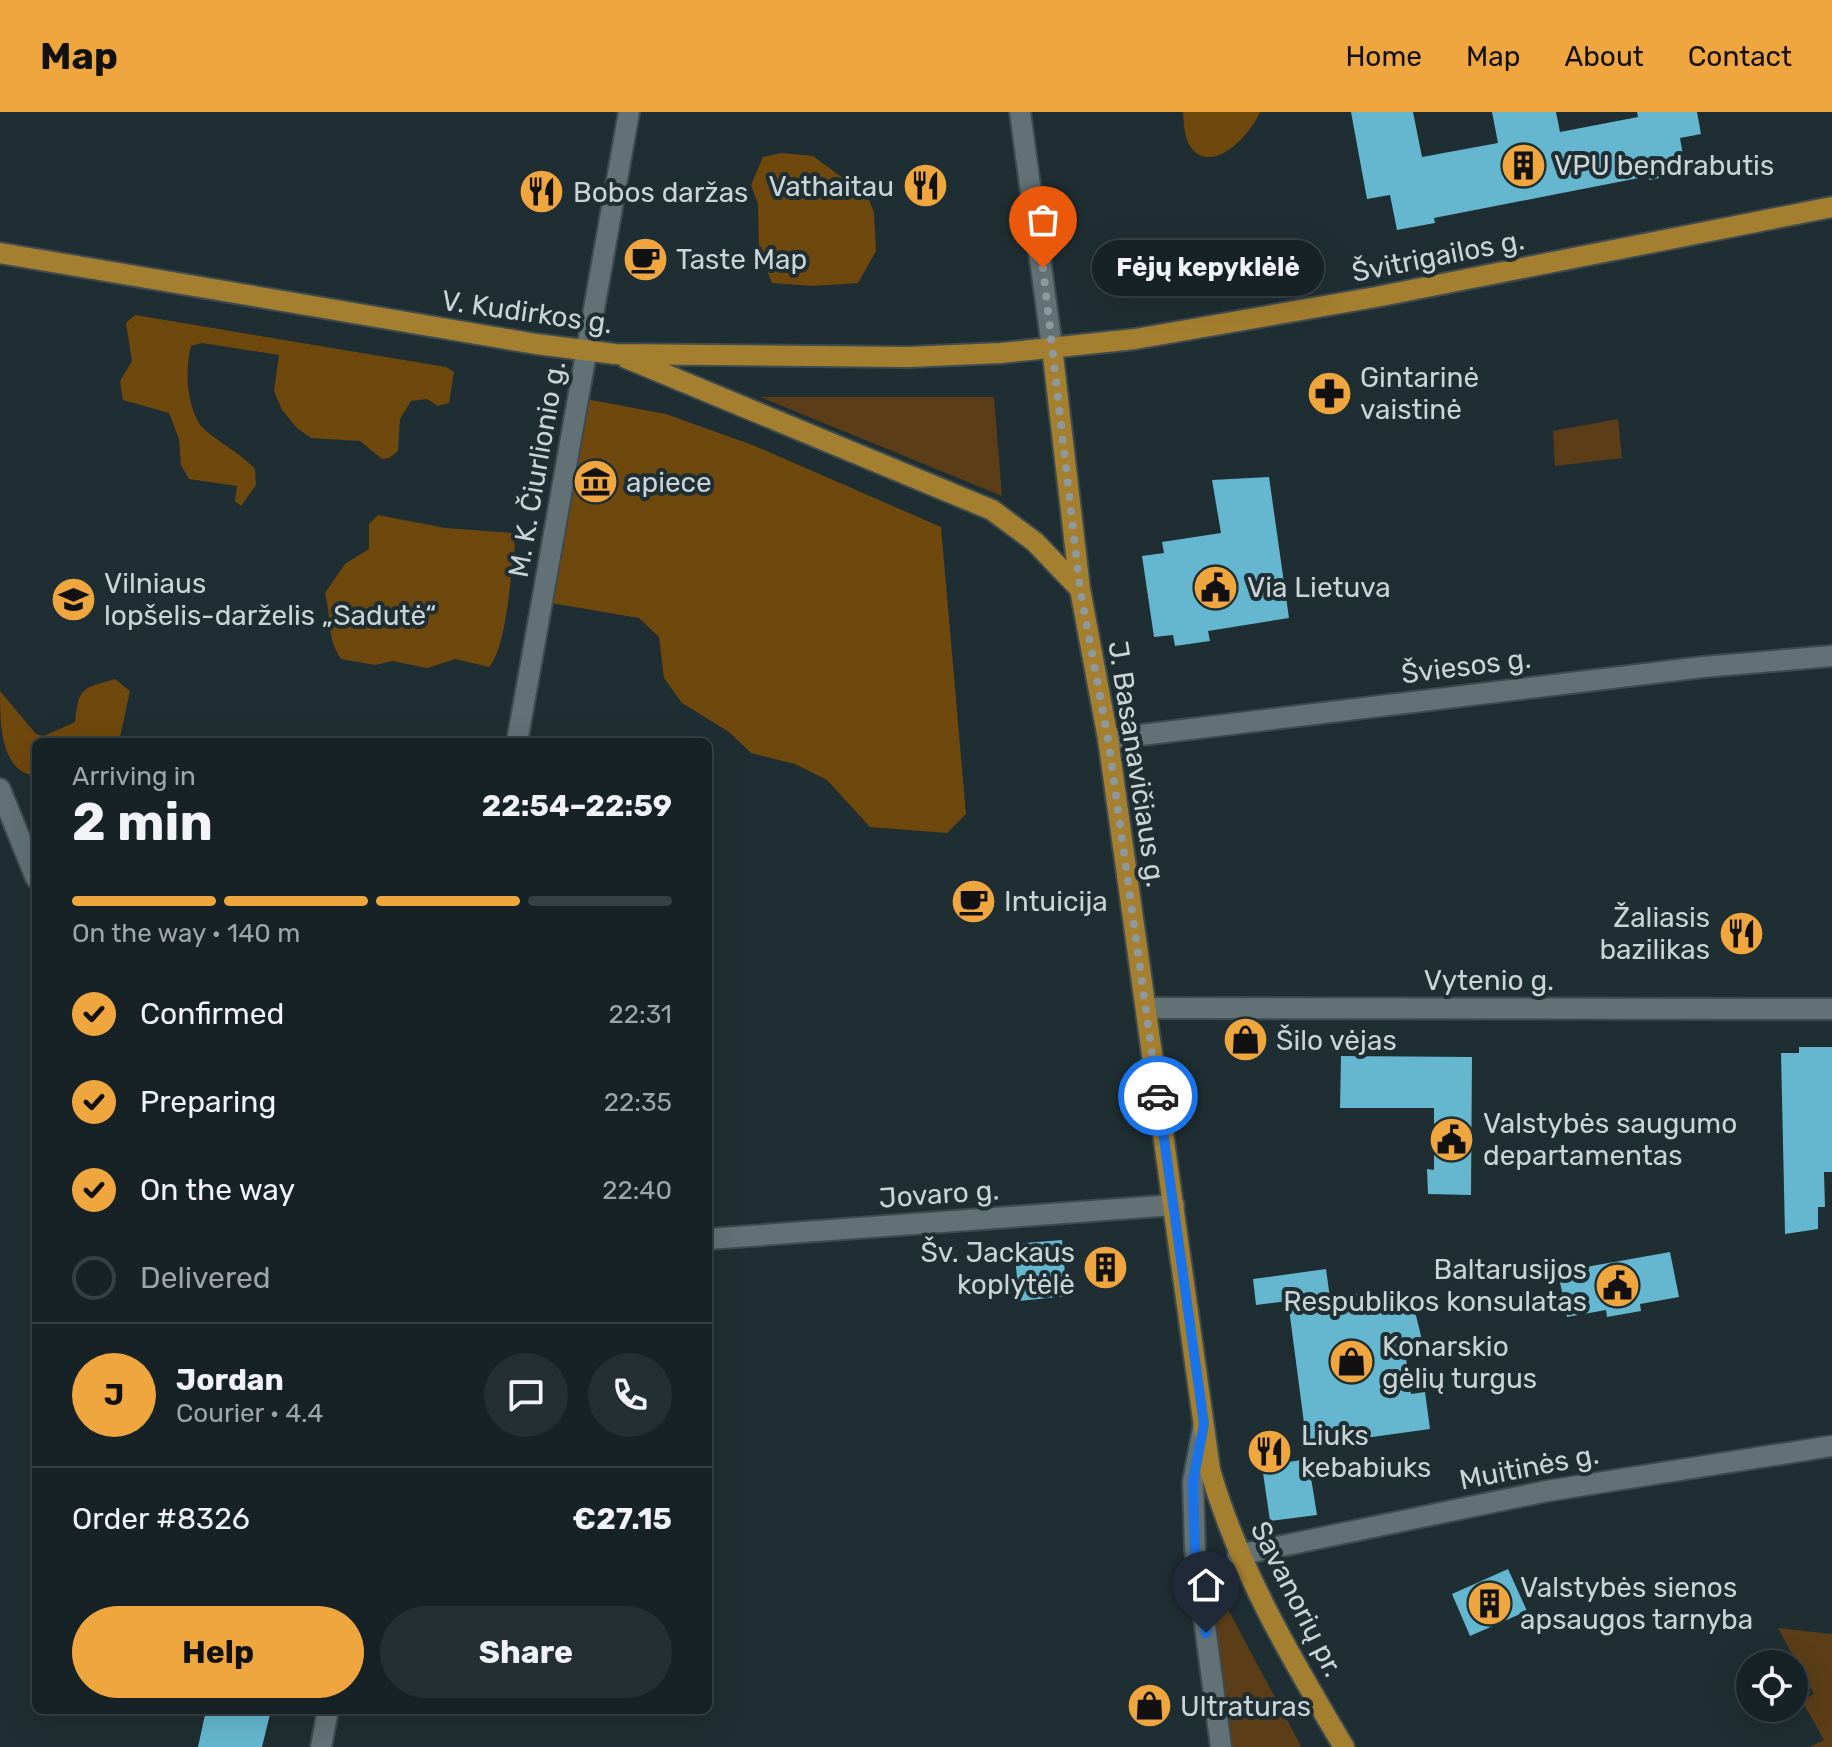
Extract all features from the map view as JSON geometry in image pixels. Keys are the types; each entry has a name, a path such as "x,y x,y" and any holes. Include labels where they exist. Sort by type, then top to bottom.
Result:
{"main road":[{"name":"Švitrigailos g.","path":"1052,347 1135,339 1376,297 1832,207"},
{"name":"V. Kudirkos g.","path":"0,253 615,354 908,357 1052,347"},
{"name":"J. Basanavičiaus g.","path":"1052,347 1080,589 1108,739 1204,1424"},
{"path":"615,354 992,510 1035,542 1080,589"},
{"name":"Savanorių pr.","path":"1204,1424 1210,1470 1238,1555 1338,1745"}],"street":[{"name":"M. K. Čiurlionio g.","path":"518,738 629,112"},
{"name":"J. Basanavičiaus g.","path":"1020,112 1052,347"},
{"name":"Šviesos g.","path":"1108,739 1688,668 1832,656"},
{"path":"0,789 32,868"},
{"name":"Vytenio g.","path":"1146,1008 1832,1009"},
{"name":"Jovaro g.","path":"712,1239 1174,1205"},
{"path":"1204,1424 1193,1482 1195,1550 1221,1747"},
{"name":"Muitinės g.","path":"1238,1555 1547,1491 1832,1446"},
{"path":"321,1747 327,1714"}],"shaded area":[{"path":"1183,112 1260,112 1232,148 1211,157 1201,156 1189,145"},
{"path":"782,153 813,156 840,176 859,184 868,197 874,213 876,251 858,283 813,286 772,283 759,251 758,204 751,185 763,157"},
{"path":"135,315 446,367 454,372 449,403 438,406 427,399 411,401 400,419 398,451 382,459 360,441 311,438 297,428 282,410 274,391 279,355 202,343 191,346 188,387 196,417 205,430 255,469 256,485 241,506 235,501 237,486 189,479 181,465 179,439 169,413 123,400 120,381 132,361 126,323"},
{"path":"760,397 994,397 1002,496"},
{"path":"586,399 666,414 755,446 941,527 966,814 947,833 870,827 827,780 795,764 751,753 729,732 682,703 664,678 659,637 639,618 551,603"},
{"path":"1618,419 1622,458 1555,466 1553,431"},
{"path":"378,515 445,528 513,533 515,546 504,628 489,667 455,659 427,668 393,661 375,665 341,659 331,635 325,593 345,564 369,549 369,524"},
{"path":"115,679 130,691 120,738 32,738 32,775 15,766 4,744 0,691 36,734 44,736 75,722 80,696 95,685"},
{"path":"1207,1570 1301,1746 1232,1747"},
{"path":"1778,1628 1832,1634 1832,1747 1810,1747 1824,1740 1808,1712 1808,1698 1814,1694 1808,1683 1808,1650 1790,1650"}],"building":[{"name":"VPU bendrabutis","path":"1351,112 1413,112 1422,157 1498,143 1492,112 1556,112 1560,132 1638,117 1637,112 1697,112 1701,134 1680,138 1686,173 1649,180 1649,176 1434,218 1435,223 1397,230 1390,195 1367,199"},
{"name":"Via Lietuva","path":"1269,477 1289,618 1208,631 1210,641 1175,646 1173,635 1154,637 1142,556 1164,553 1162,542 1221,533 1212,480"},
{"path":"1799,1047 1832,1047 1832,1172 1824,1172 1825,1207 1818,1207 1818,1229 1785,1234 1781,1053 1799,1053"},
{"name":"Valstybės saugumo departamentas","path":"1341,1056 1472,1057 1471,1195 1428,1194 1427,1169 1434,1170 1434,1108 1340,1108"},
{"path":"1062,1240 1067,1296 1019,1301 1014,1244"},
{"name":"Baltarusijos Respublikos konsulatas","path":"1670,1252 1679,1297 1640,1304 1641,1311 1607,1317 1606,1310 1567,1317 1558,1272"},
{"name":"Konarskio gėlių turgus","path":"1326,1269 1330,1298 1362,1293 1364,1302 1411,1295 1422,1340 1404,1343 1407,1366 1411,1394 1425,1392 1430,1429 1307,1446 1288,1301 1256,1305 1253,1279"},
{"path":"1308,1459 1317,1515 1270,1521 1262,1466"},
{"name":"Valstybės sienos apsaugos tarnyba","path":"1508,1569 1527,1611 1470,1636 1452,1594"},
{"path":"205,1714 270,1714 262,1747 198,1747"}],"way so far":[{"path":"1043,268 1080,589 1108,739 1158,1096"}],"place":[{"name":"VPU bendrabutis","path":"1523,165"},
{"name":"Vathaitau","path":"925,186"},
{"name":"Bobos daržas","path":"542,192"},
{"name":"Taste Map","path":"645,259"},
{"name":"Fėjų kepyklėlė","path":"1043,268"},
{"name":"Gintarinė vaistinė","path":"1329,393"},
{"name":"apiece","path":"595,482"},
{"name":"Via Lietuva","path":"1216,587"},
{"name":"Vilniaus lopšelis-darželis „Sadutė“","path":"73,599"},
{"name":"Intuicija","path":"973,901"},
{"name":"Žaliasis bazilikas","path":"1741,933"},
{"name":"Šilo vėjas","path":"1245,1040"},
{"name":"Valstybės saugumo departamentas","path":"1452,1139"},
{"name":"Šv. Jackaus koplytėlė","path":"1106,1268"},
{"name":"Baltarusijos Respublikos konsulatas","path":"1618,1285"},
{"name":"Konarskio gėlių turgus","path":"1351,1362"},
{"name":"Liuks kebabiuks","path":"1270,1451"},
{"name":"Valstybės sienos apsaugos tarnyba","path":"1489,1603"},
{"name":"Ultraturas","path":"1149,1706"}],"route":[{"path":"1158,1096 1204,1424 1193,1482 1195,1550 1206,1633"}]}
